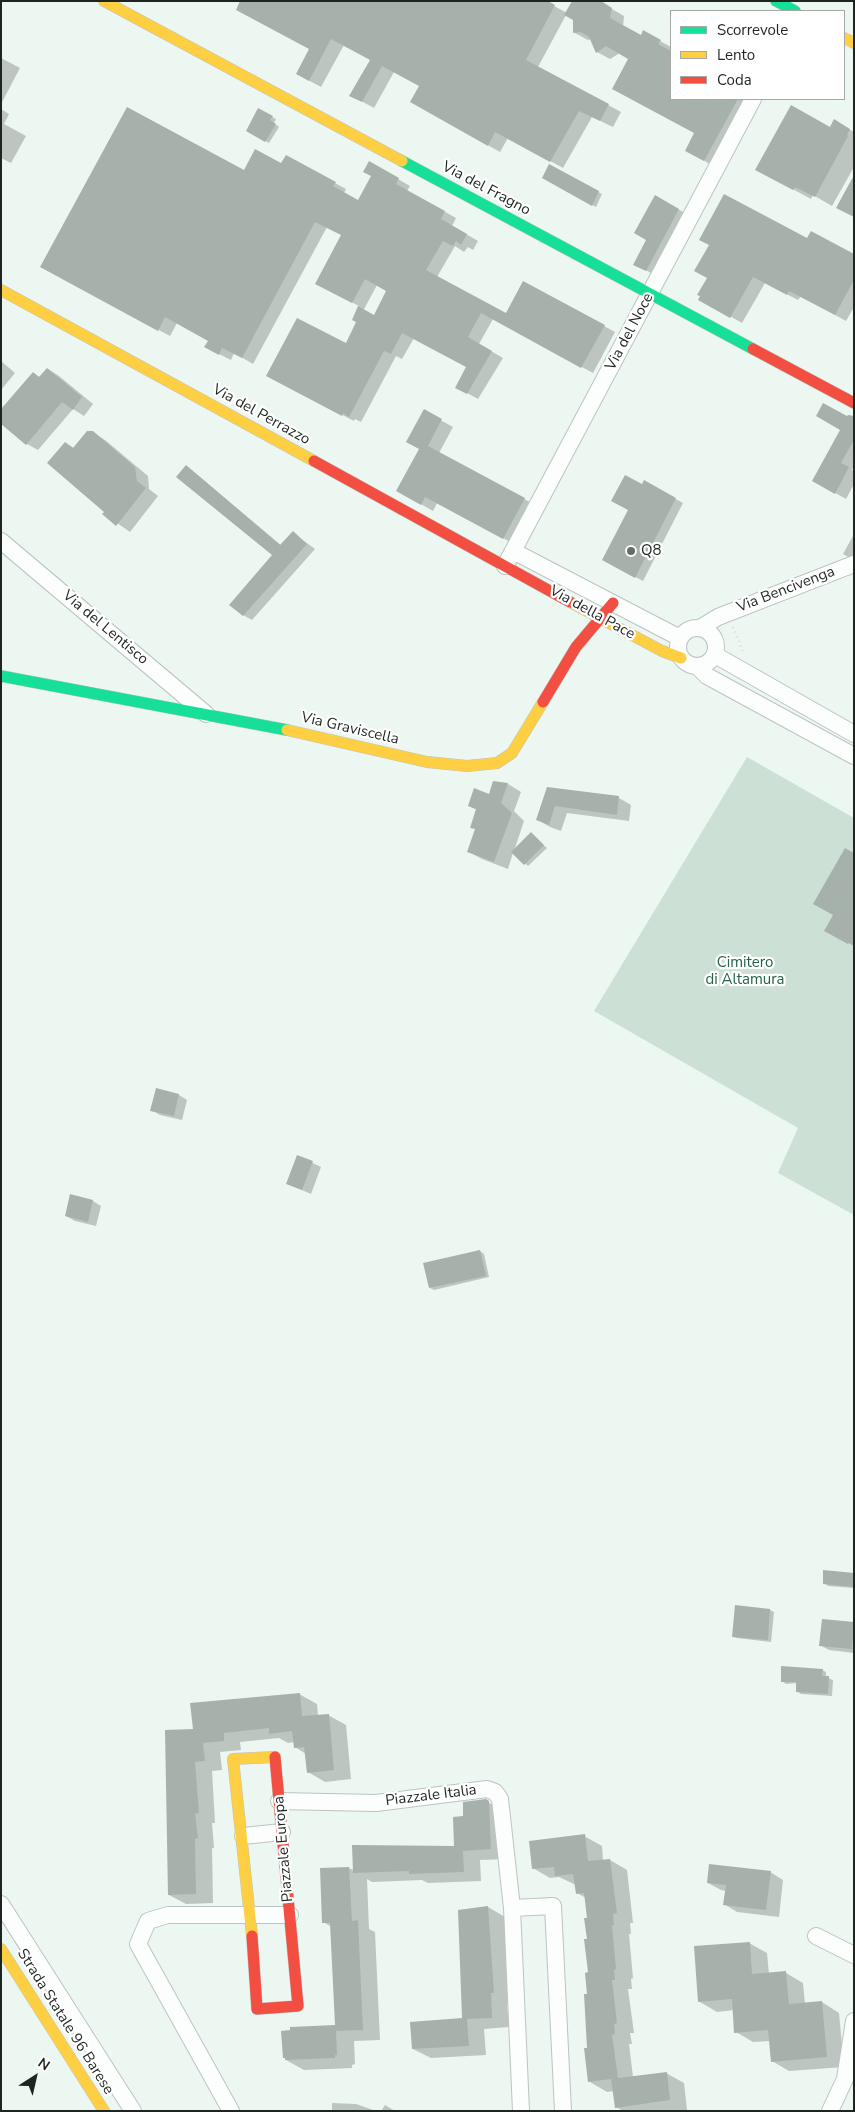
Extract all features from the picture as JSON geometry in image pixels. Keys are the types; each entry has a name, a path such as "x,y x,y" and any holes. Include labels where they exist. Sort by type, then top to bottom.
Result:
{"street":[{"name":"Via del Fragno","path":"104,1 854,403"},
{"path":"776,1 793,10"},
{"name":"Via del Noce","path":"506,566 752,100"},
{"name":"Via del Perrazzo","path":"1,290 506,566"},
{"name":"Via del Lentisco","path":"1,541 208,715"},
{"name":"Via della Pace","path":"514,550 680,638"},
{"name":"Via Bencivenga","path":"706,631 722,615 854,564"},
{"name":"Via della Pace","path":"506,566 662,651 681,658"},
{"name":"Via Graviscella","path":"1,676 278,728 427,762 467,766 497,762 512,753 576,647 614,603"},
{"path":"688,630 706,631 717,646 715,655 709,663 697,666 691,665 681,658 678,645 680,638 688,630"},
{"path":"715,655 854,734"},
{"path":"697,666 708,676 854,756"},
{"name":"Piazzale Europa","path":"275,1757 282,1832 298,2006 257,2009 251,1916 233,1759 275,1757"},
{"name":"Piazzale Italia","path":"279,1801 376,1803 487,1788 495,1792 500,1799 512,1908 521,2111"},
{"path":"243,1836 282,1832"},
{"path":"1,1904 133,2111"},
{"path":"512,1908 553,1906 563,2111"},
{"path":"231,2111 138,1944 148,1921 168,1915 290,1915"},
{"path":"816,1936 854,1955"},
{"name":"Strada Statale 96 Barese","path":"1,1949 104,2111"},
{"path":"830,2111 845,2079 854,2021"}],"path":[{"path":"722,615 746,657"}],"green space":[{"name":"Cimitero di Altamura","path":"747,757 854,818 854,1215 778,1173 798,1128 594,1011"}],"building":[{"path":"240,1 548,1 555,5 526,60 609,104 600,121 579,111 550,162 495,132 488,146 410,102 419,86 382,66 362,102 349,96 370,60 331,39 309,81 296,74 309,49 236,10"},
{"path":"572,1 601,1 612,8 610,18 641,35 643,30 661,40 658,44 670,50 670,100 737,100 704,161 685,151 694,133 612,89 628,59 606,46 596,53 589,37 581,32 573,33 573,20 564,15"},
{"path":"791,105 830,127 834,119 850,129 815,197 795,187 793,190 755,170"},
{"path":"127,107 244,170 255,149 281,163 286,155 336,182 333,186 358,200 371,176 363,172 369,161 399,178 396,184 445,211 441,219 467,234 461,245 456,241 453,246 443,241 426,270 506,313 523,281 605,325 581,368 481,313 468,337 492,351 467,394 455,388 466,367 402,333 391,354 384,351 349,417 343,413 342,416 266,376 297,318 346,343 356,322 352,320 358,306 374,315 386,291 365,279 352,303 315,284 341,235 315,222 242,358 222,348 219,355 204,347 208,341 165,317 158,331 40,267"},
{"path":"258,108 273,116 270,120 276,124 265,142 246,131"},
{"path":"549,164 599,191 592,206 542,178"},
{"path":"854,175 854,217 836,208"},
{"path":"724,194 807,238 811,231 854,254 854,280 835,315 789,291 787,295 753,277 730,318 698,300 700,296 697,295 707,278 694,271 709,245 699,240"},
{"path":"655,195 679,209 646,271 633,265 646,240 634,233"},
{"path":"47,368 82,397 73,410 62,402 26,445 1,424 1,409 33,372 39,377"},
{"path":"823,403 847,416 854,416 854,440 841,463 849,467 835,494 812,481 840,430 816,416"},
{"path":"424,409 442,419 428,446 525,498 503,539 425,497 421,505 396,491 419,449 406,442"},
{"path":"87,431 93,431 135,467 137,481 146,488 116,526 102,514 104,512 47,463 65,442 73,448"},
{"path":"186,465 280,545 293,531 307,544 243,616 229,605 272,555 176,477"},
{"path":"625,475 642,484 644,480 676,498 635,578 602,560 628,510 611,501"},
{"path":"493,781 508,783 501,803 512,813 494,862 467,852 475,829 470,828 476,809 468,806 474,788 489,794"},
{"path":"547,787 619,796 617,815 555,806 549,825 536,820"},
{"path":"531,832 544,845 524,865 511,852"},
{"path":"845,848 854,853 854,881 841,904 854,911 854,934 848,944 824,931 833,915 813,904"},
{"path":"156,1088 179,1094 174,1116 150,1111"},
{"path":"297,1155 313,1161 302,1190 286,1184"},
{"path":"70,1194 93,1200 88,1222 65,1216"},
{"path":"480,1250 486,1276 429,1288 423,1263"},
{"path":"823,1570 854,1573 854,1587 823,1584"},
{"path":"735,1605 770,1609 768,1640 732,1637"},
{"path":"822,1619 854,1622 852,1649 819,1646"},
{"path":"781,1666 823,1669 822,1676 829,1676 828,1694 796,1692 796,1682 781,1682"},
{"path":"300,1693 302,1716 329,1714 334,1770 307,1773 304,1747 294,1748 292,1731 269,1734 269,1728 224,1733 224,1741 203,1743 205,1761 195,1762 199,1813 195,1814 198,1838 195,1839 196,1894 168,1895 165,1730 193,1729 190,1703"},
{"path":"486,1799 489,1801 491,1849 463,1851 464,1872 409,1874 409,1871 353,1873 352,1845 454,1846 453,1817 463,1816 463,1802"},
{"path":"585,1834 588,1861 610,1859 617,1913 613,1914 614,1925 612,1925 616,1969 614,1970 615,1980 612,1980 617,2023 614,2024 615,2034 612,2035 618,2078 667,2072 670,2100 615,2108 611,2079 588,2082 584,2048 587,2048 584,1994 587,1994 585,1973 588,1972 584,1939 587,1939 584,1918 587,1918 584,1893 576,1894 573,1874 555,1876 554,1867 532,1869 529,1841"},
{"path":"709,1864 771,1871 766,1910 723,1905 726,1885 707,1883"},
{"path":"349,1867 352,1921 358,1920 363,2030 336,2031 337,2055 335,2055 335,2058 285,2060 283,2058 281,2031 290,2030 290,2027 335,2025 330,1923 322,1923 320,1868"},
{"path":"488,1906 494,1993 491,1993 492,2018 467,2019 469,2046 412,2049 410,2022 462,2018 458,1910"},
{"path":"750,1942 752,1974 786,1971 789,2004 822,2001 827,2057 771,2062 768,2030 734,2033 732,1999 698,2002 694,1946"}],"traffic: fast":[{"path":"776,1 793,10"},
{"path":"402,161 753,349"},
{"path":"1,676 287,730"}],"traffic: slow":[{"path":"104,1 402,161"},
{"path":"845,38 854,43"},
{"path":"1,290 314,461"},
{"path":"570,602 662,651 681,658"},
{"path":"287,730 427,762 467,766 497,763 512,753 543,702"},
{"path":"252,1936 233,1759 275,1757"},
{"path":"1,1949 104,2111"}],"traffic: jam":[{"path":"753,349 854,403"},
{"path":"314,461 570,602"},
{"path":"543,702 576,647 613,603"},
{"path":"252,1936 257,2009 298,2006 275,1757"}],"place":[{"name":"Q8","path":"631,551"}]}
